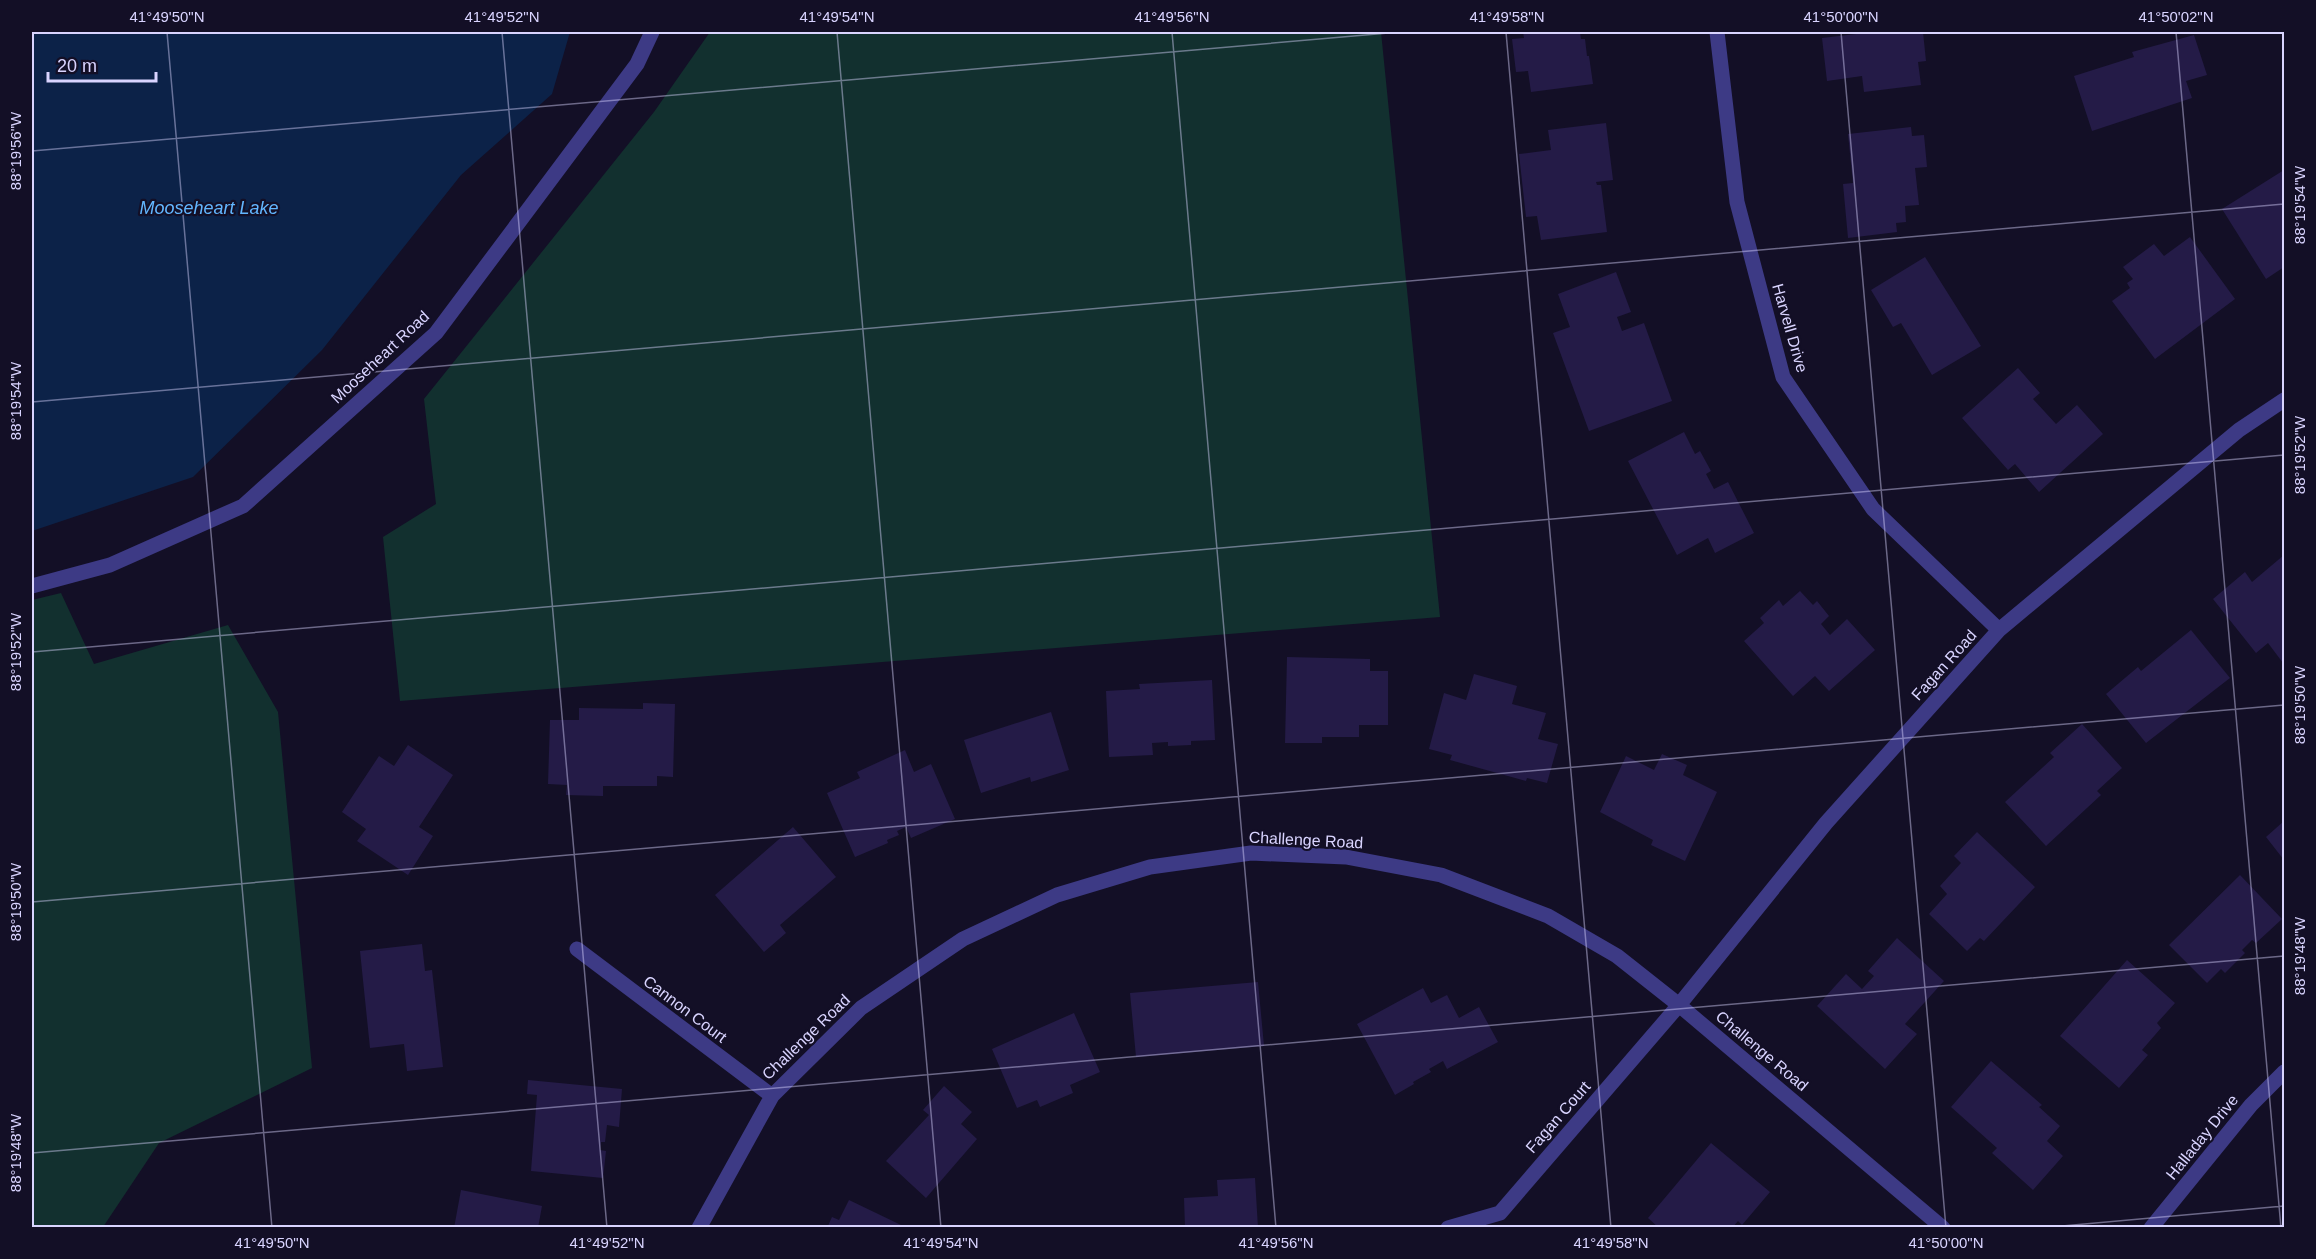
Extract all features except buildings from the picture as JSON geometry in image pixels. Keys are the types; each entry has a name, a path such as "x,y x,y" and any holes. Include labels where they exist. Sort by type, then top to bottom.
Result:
{"street":[{"name":"Mooseheart Road","path":"32,586 110,565 243,506 287,467 436,333 637,64 652,32"},
{"name":"Harvell Drive","path":"1717,32 1737,202 1783,377 1873,509 2000,630"},
{"name":"Fagan Road","path":"1679,1005 1826,823 2000,630 2239,430 2284,400"},
{"name":"Challenge Road","path":"699,1227 772,1096 861,1008 963,939 1067,892 1150,867 1251,853 1346,857 1441,875 1548,916 1617,956 1679,1005 1943,1227"},
{"name":"Cannon Court","path":"577,949 772,1096"},
{"name":"Fagan Court","path":"1448,1227 1500,1213 1679,1005"},
{"name":"Halladay Drive","path":"2151,1227 2251,1105 2284,1072"}],"green space":[{"path":"710,32 1381,32 1440,617 400,701 383,537 436,504 424,399 654,112"},
{"path":"61,593 94,664 228,625 278,712 312,1068 159,1143 103,1227 32,1227 32,600"}],"water":[{"name":"Mooseheart Lake","path":"32,32 570,32 552,94 461,175 322,350 193,477 32,531"}]}
